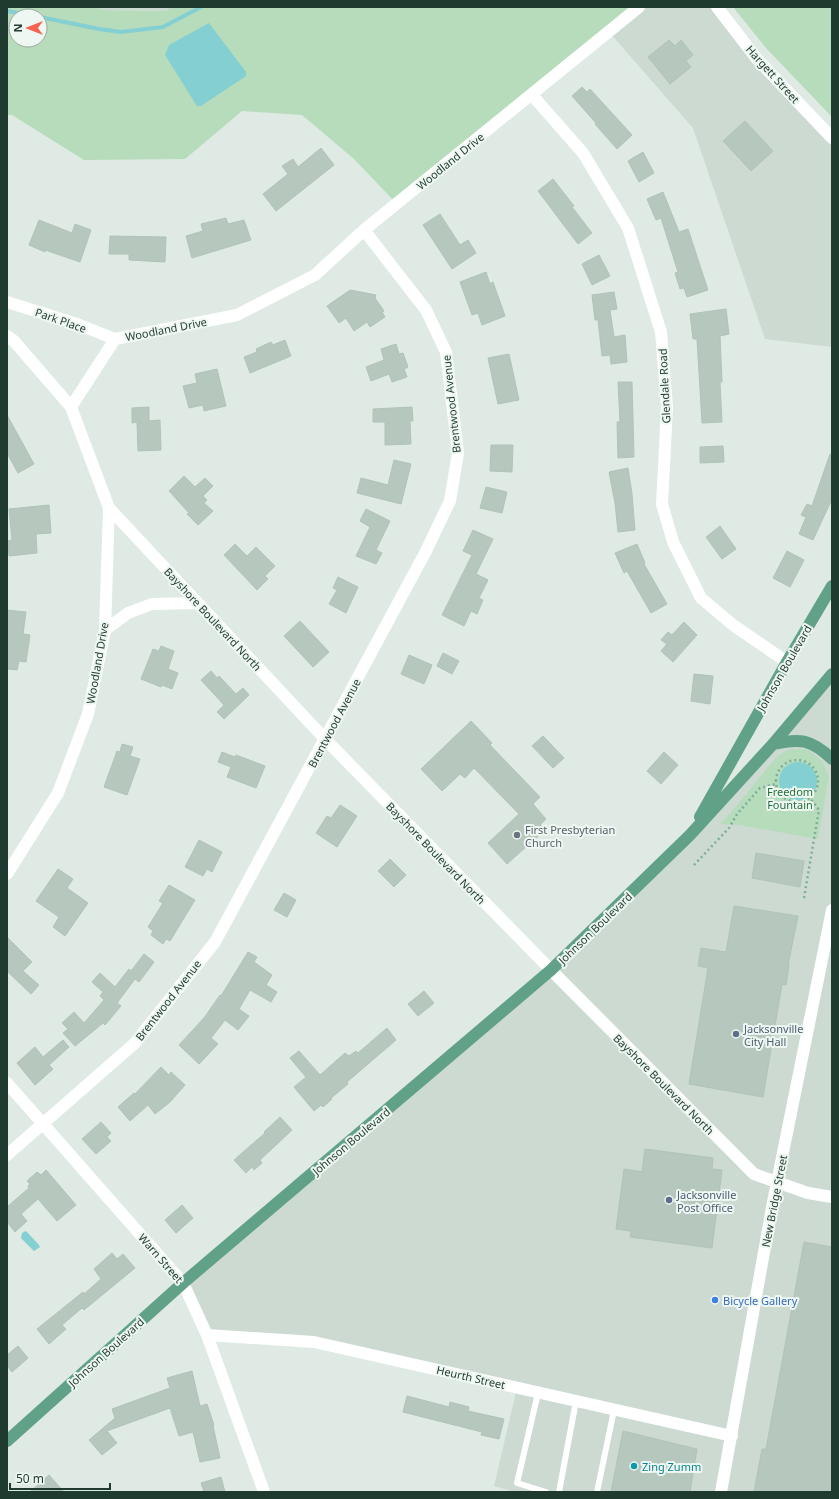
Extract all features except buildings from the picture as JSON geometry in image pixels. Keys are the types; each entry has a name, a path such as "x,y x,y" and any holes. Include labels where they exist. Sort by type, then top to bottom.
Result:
{"main road":[{"name":"Johnson Boulevard","path":"690,835 787,662 832,586"},
{"name":"Johnson Boulevard","path":"7,1441 183,1283 551,970 690,835 773,744 832,674"},
{"path":"773,744 791,740 804,741 816,745 832,759"}],"street":[{"name":"Woodland Drive","path":"7,874 58,793 88,714 105,630 109,508 71,407 115,339 237,315 315,275 364,230 532,96 639,7"},
{"name":"Hargett Street","path":"717,7 757,59 832,138"},
{"name":"Glendale Road","path":"532,96 583,153 628,228 661,332 667,407 662,504 673,542 701,598 733,625 787,662"},
{"name":"Brentwood Avenue","path":"7,1155 135,1043 214,942 425,553 450,501 458,453 446,352 426,310 364,230"},
{"name":"Park Place","path":"7,302 77,324 115,339"},
{"path":"7,336 14,341 71,407"},
{"name":"Bayshore Boulevard North","path":"109,508 325,738 551,970 754,1174 808,1193 832,1197"},
{"path":"105,630 128,613 152,604 198,603"},
{"name":"New Bridge Street","path":"721,1492 777,1182 832,910"},
{"name":"Warn Street","path":"7,1083 183,1283 207,1335 264,1492"},
{"name":"Heurth Street","path":"207,1335 314,1342 732,1436"}],"lane":[{"path":"538,1393 517,1483 546,1492"},
{"path":"559,1492 576,1401"},
{"path":"597,1492 614,1410"}],"path":[{"path":"794,760 804,760 814,767 819,780 818,788 815,794 810,798 803,802 796,803 788,801 782,797 776,784 778,773 784,764 794,760"},
{"path":"694,865 729,828 737,814 760,788 776,784"},
{"path":"804,898 819,810 810,798"}],"shaded area":[{"path":"97,7 172,7 165,11 102,10"},
{"path":"639,7 717,7 832,138 832,347 765,339 693,128 609,32"},
{"path":"832,674 832,1492 515,1492 494,1486 517,1388 314,1342 207,1335 183,1283 551,970 690,835"}],"green space":[{"path":"7,7 97,7 102,10 165,11 172,7 639,7 397,204 354,159 302,115 242,111 185,159 84,160 12,115 7,115"},
{"path":"733,7 832,7 832,117 766,48"},
{"name":"Freedom Fountain","path":"790,749 805,749 811,752 822,761 829,776 818,839 739,825 720,824 779,755"}],"water":[{"path":"209,23 246,72 246,76 201,106 197,106 165,55 169,45"},
{"path":"798,762 811,768 817,781 811,794 798,800 785,794 779,781 785,768"},
{"path":"26,1231 40,1247 34,1251 21,1238 22,1233"}],"waterway":[{"path":"48,19 121,32 163,27 201,7"}],"place":[{"name":"First Presbyterian Church","path":"517,835"},
{"name":"Jacksonville City Hall","path":"736,1034"},
{"name":"Jacksonville Post Office","path":"669,1200"},
{"name":"Bicycle Gallery","path":"715,1300"},
{"name":"Zing Zumm","path":"634,1466"}]}
